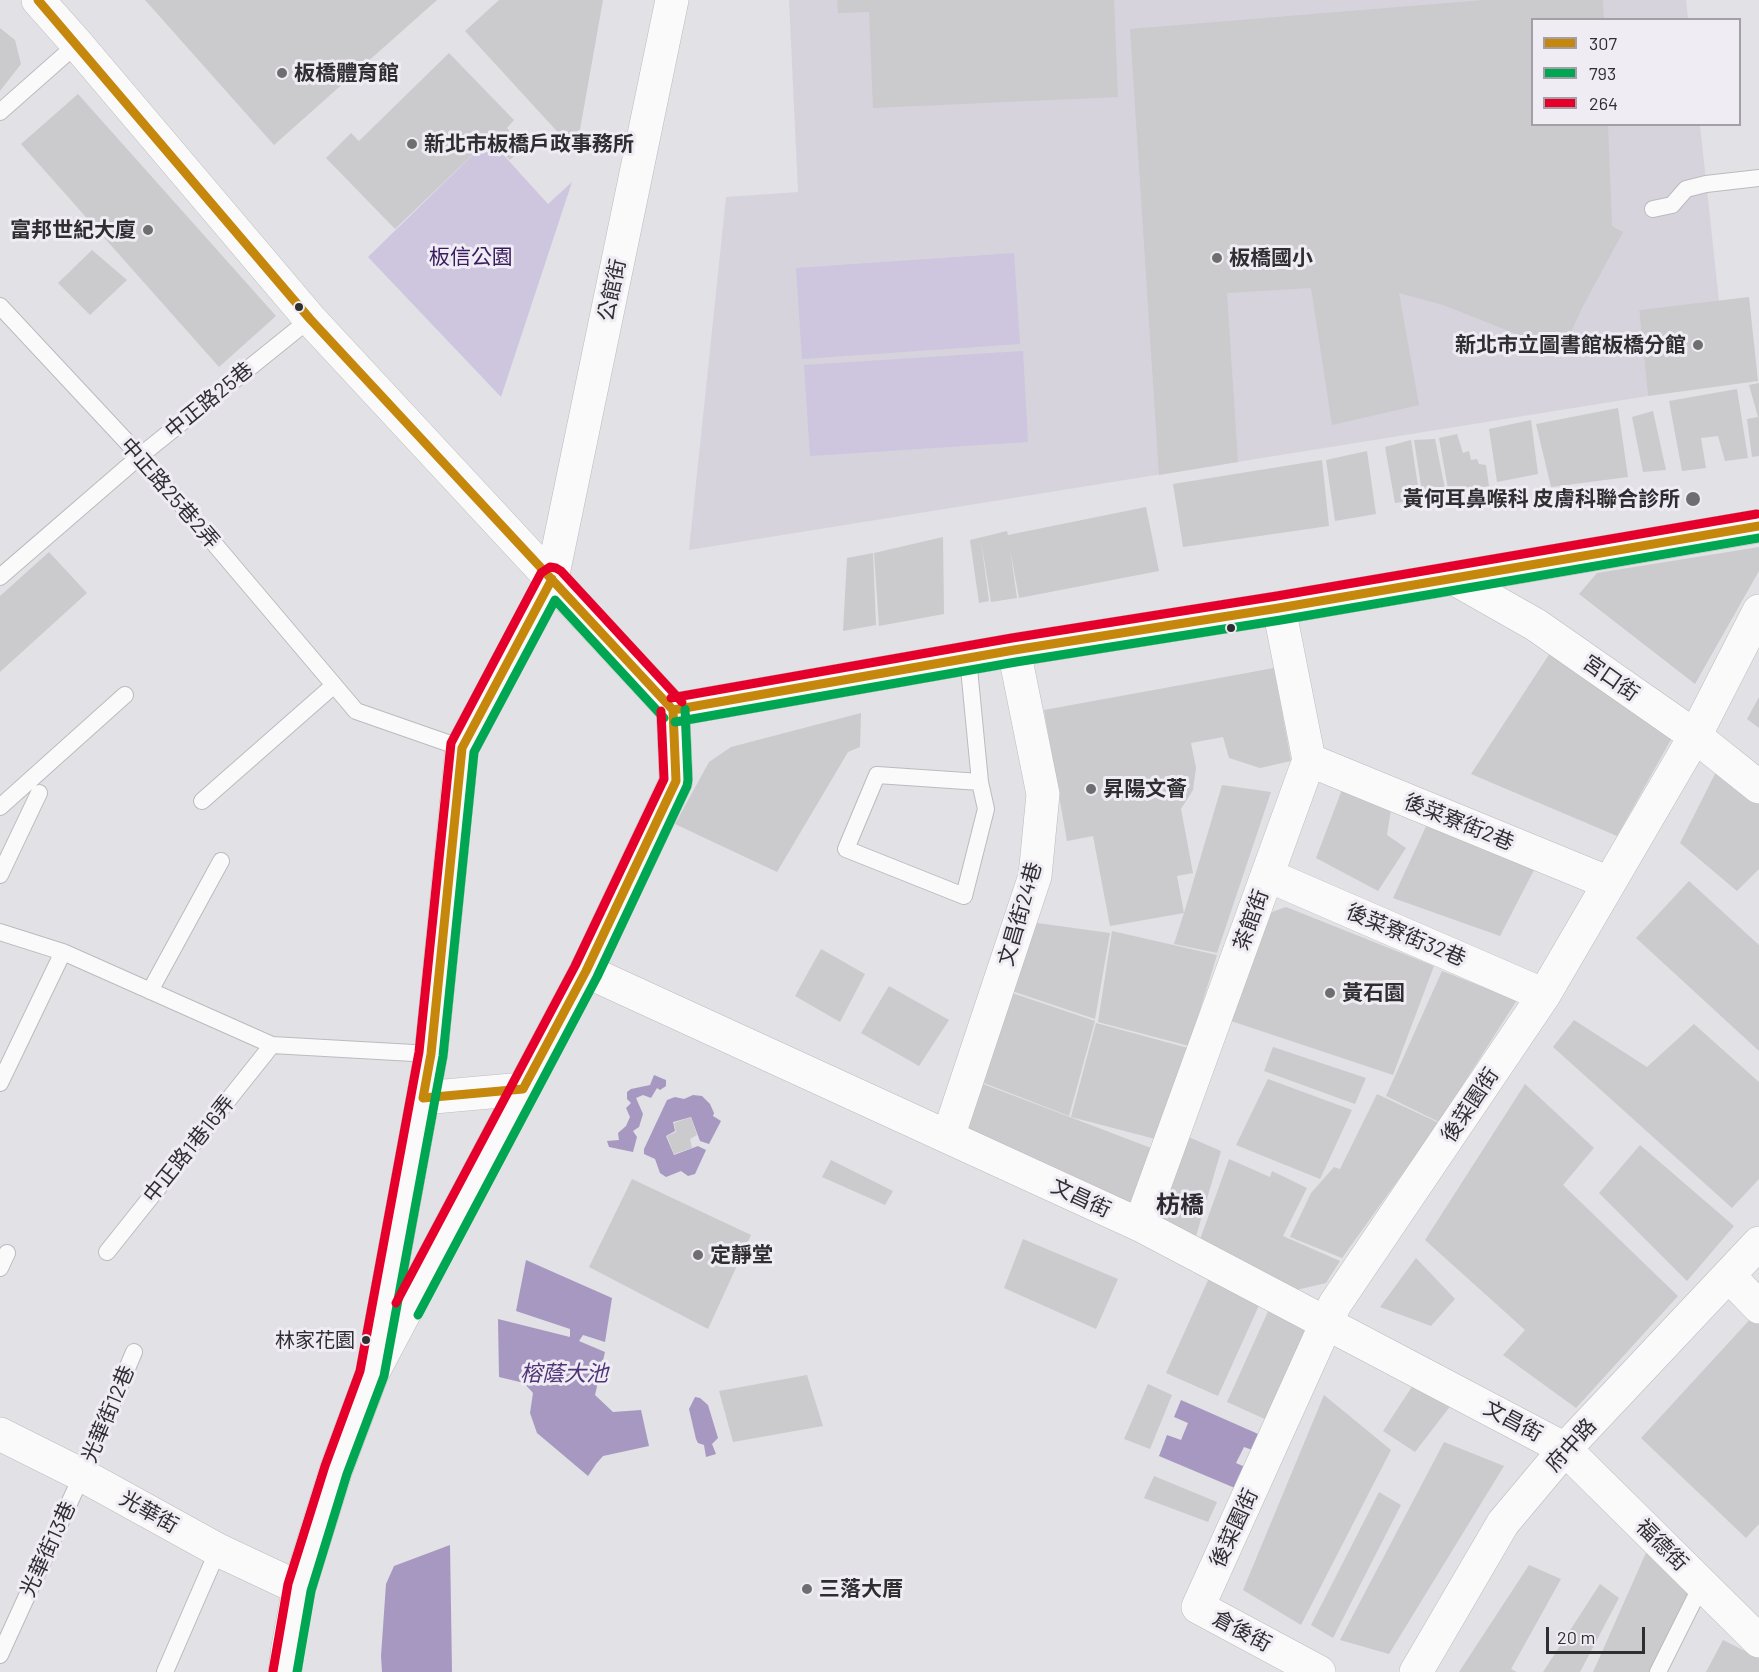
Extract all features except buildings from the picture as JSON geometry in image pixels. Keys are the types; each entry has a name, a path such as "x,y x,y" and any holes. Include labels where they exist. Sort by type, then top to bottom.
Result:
{"street":[{"path":"38,0 310,319 673,710 676,781 586,971 372,1374 336,1470 298,1588 285,1672"},
{"name":"公館街","path":"462,748 552,579 672,0"},
{"path":"673,710 1014,650 1455,579 1759,526"},
{"name":"宮口街","path":"1455,579 1536,625 1695,736 1759,787"},
{"path":"1279,608 1309,760"},
{"name":"後菜園街","path":"1198,1607 1335,1304 1544,995 1695,736 1759,611"},
{"name":"文昌街24巷","path":"948,1137 1035,876 1043,794 1014,650"},
{"path":"372,1374 431,1054 462,748"},
{"name":"茶館街","path":"1140,1225 1309,760"},
{"name":"後菜寮街2巷","path":"1309,760 1609,883"},
{"name":"後菜寮街32巷","path":"1267,875 1544,995"},
{"name":"文昌街","path":"586,971 1140,1225 1565,1449"},
{"path":"423,1098 523,1089"},
{"name":"府中路","path":"1416,1672 1503,1523 1565,1449 1759,1243"},
{"path":"1729,1276 1759,1307"},
{"name":"光華街","path":"0,1434 82,1475 218,1551 298,1588"},
{"name":"福德街","path":"1565,1449 1759,1641"},
{"name":"倉後街","path":"1198,1607 1319,1672"}],"lane":[{"path":"0,112 77,44"},
{"path":"1653,209 1672,205 1686,189 1706,184 1759,178"},
{"name":"中正路25巷2弄","path":"0,306 140,456 356,711 462,748"},
{"name":"中正路25巷","path":"0,577 140,456 310,319"},
{"path":"968,658 980,782 986,809 964,896 846,849 877,775 980,782"},
{"path":"202,801 333,686"},
{"path":"0,807 125,695"},
{"path":"0,874 39,793"},
{"path":"150,991 221,861"},
{"path":"0,932 63,952 272,1045 431,1054"},
{"path":"0,1083 63,952"},
{"name":"中正路1巷16弄","path":"107,1252 272,1045"},
{"name":"光華街12巷","path":"82,1475 135,1352"},
{"name":"光華街13巷","path":"0,1655 82,1475"},
{"path":"165,1672 218,1551"},
{"path":"1658,1672 1702,1584"}],"shaded area":[{"name":"板橋國小","path":"789,0 1686,0 1688,18 1531,18 1531,126 1700,126 1719,301 1639,310 1648,396 689,550 726,197 798,192"}],"green space":[{"name":"板信公園","path":"489,139 548,204 572,182 501,397 368,257"},
{"path":"1014,253 1020,344 802,359 796,268"},
{"path":"1023,351 1028,442 810,456 804,365"}],"water":[{"path":"654,1075 666,1080 666,1086 660,1090 657,1088 651,1098 643,1095 636,1098 643,1114 639,1127 633,1131 637,1137 633,1152 609,1147 607,1141 619,1140 618,1133 626,1126 630,1117 626,1108 631,1103 627,1099 627,1092 650,1085"},
{"path":"693,1095 702,1096 710,1104 713,1116 721,1121 709,1144 700,1141 691,1117 673,1122 675,1131 666,1136 674,1155 698,1146 706,1150 695,1174 688,1176 681,1171 666,1177 660,1173 655,1159 644,1154 644,1149 667,1100 675,1097 684,1099"},
{"name":"榕蔭大池","path":"526,1260 612,1298 605,1342 583,1335 579,1341 605,1352 595,1395 613,1412 641,1410 649,1446 603,1456 588,1476 537,1433 530,1413 533,1393 524,1383 499,1377 498,1319 570,1337 570,1329 516,1311"},
{"path":"695,1397 708,1405 718,1438 712,1444 716,1454 706,1457 704,1445 698,1443 696,1439 689,1409"},
{"path":"1181,1400 1265,1437 1258,1452 1244,1447 1236,1463 1252,1470 1242,1491 1159,1456 1167,1435 1181,1440 1188,1423 1174,1417"},
{"path":"450,1545 452,1672 382,1672 386,1584 394,1566"}],"transit line":[{"name":"307","path":"38,0 310,319 673,710"},
{"name":"264","path":"671,698 1012,638 1277,596 1757,514"},
{"name":"307","path":"673,710 1014,650 1279,608 1759,526"},
{"name":"793","path":"675,722 1016,662 1281,620 1759,538"},
{"name":"264","path":"273,1671 288,1584 325,1466 360,1371 419,1052 451,743 541,573 550,567 561,571 682,702"},
{"name":"307","path":"552,579 462,748 431,1054 423,1098 523,1089 586,971 676,781 673,710"},
{"name":"793","path":"297,1672 311,1591 347,1474 384,1376 443,1056 474,752 555,600 664,718"},
{"name":"793","path":"418,1315 597,977 687,786 685,709"},
{"name":"264","path":"396,1303 575,966 664,779 661,711"}],"place":[{"name":"板橋體育館","path":"282,73"},
{"name":"新北市板橋戶政事務所","path":"412,144"},
{"name":"富邦世紀大廈","path":"148,230"},
{"name":"板橋國小","path":"1217,258"},
{"name":"新北市立圖書館板橋分館","path":"1698,345"},
{"name":"黃何耳鼻喉科 皮膚科聯合診所","path":"1693,499"},
{"name":"昇陽文薈","path":"1091,789"},
{"name":"黃石園","path":"1330,993"},
{"name":"定靜堂","path":"698,1255"},
{"name":"林家花園","path":"366,1340"},
{"name":"三落大厝","path":"807,1589"}],"district":[{"name":"枋橋","path":"1180,1205"}]}
